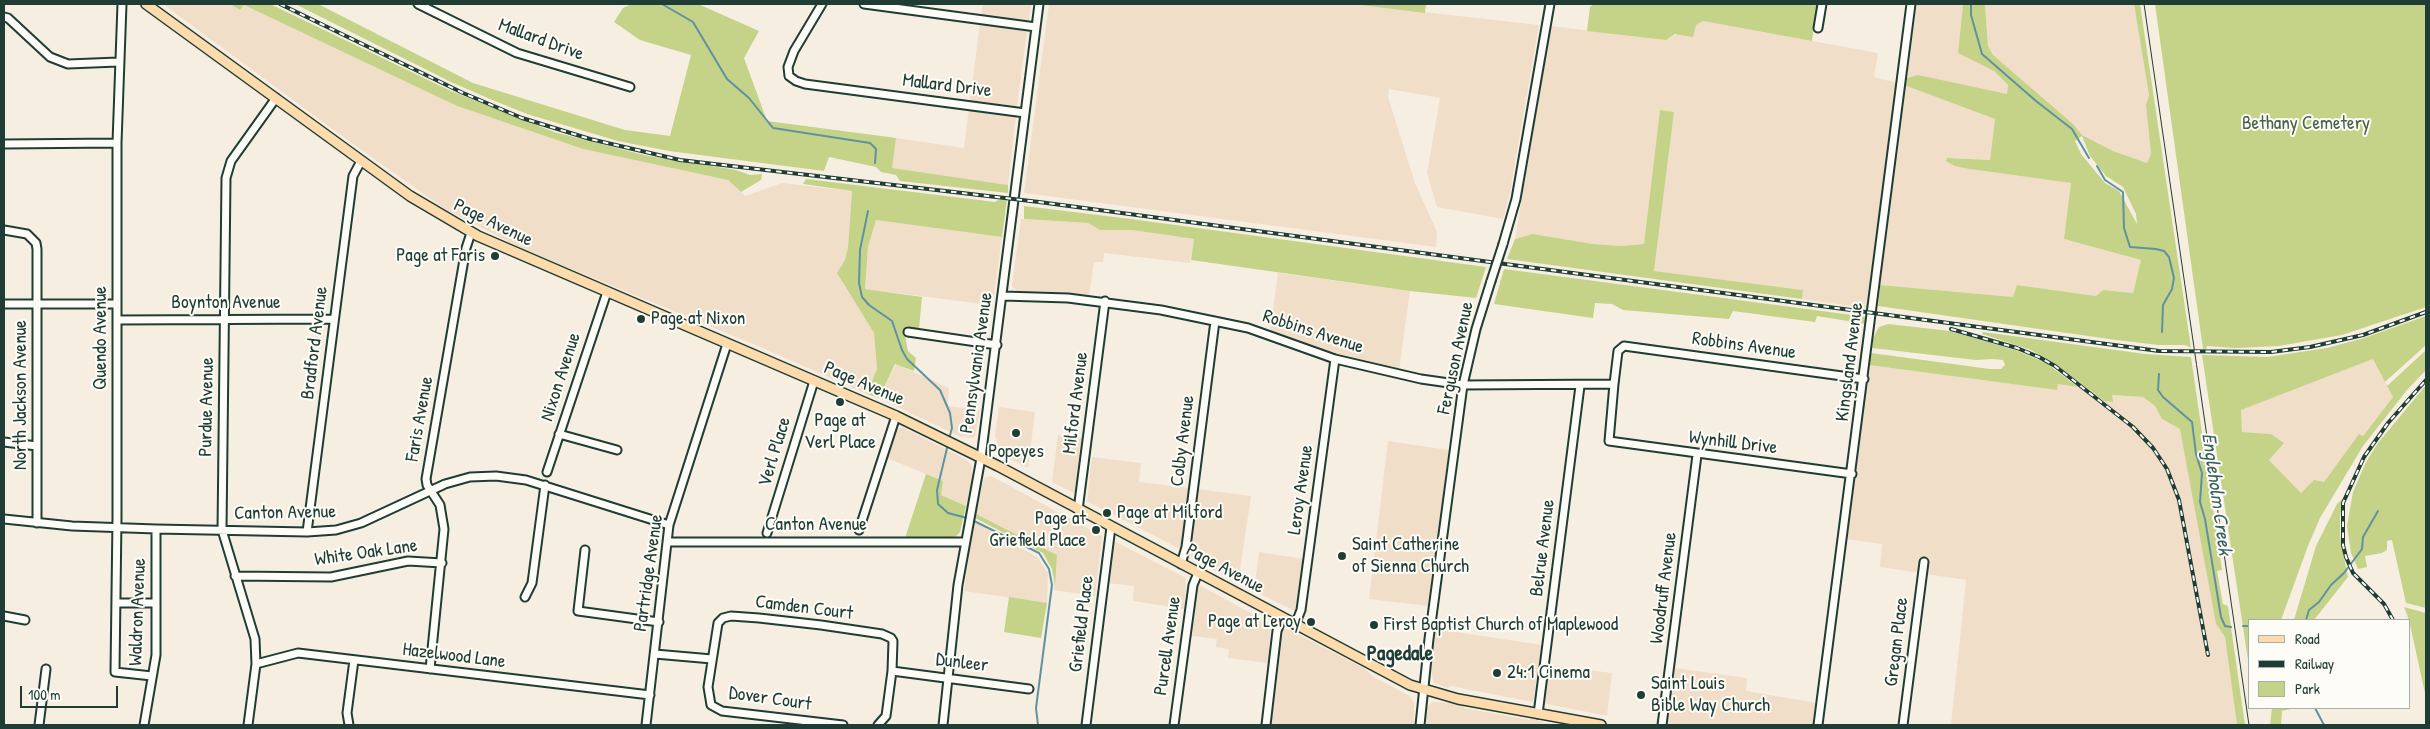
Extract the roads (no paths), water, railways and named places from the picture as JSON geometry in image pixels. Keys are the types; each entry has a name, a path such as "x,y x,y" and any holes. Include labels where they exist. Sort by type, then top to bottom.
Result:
{"main road":[{"name":"Page Avenue","path":"146,4 410,196 471,233 896,416 981,458 1387,673 1423,689 1458,699 1601,725"}],"street":[{"name":"Quendo Avenue","path":"122,4 116,143 115,672 152,676"},
{"name":"Mallard Drive","path":"418,4 518,53 630,87"},
{"name":"Mallard Drive","path":"822,4 794,51 788,67 790,76 805,84 1025,112"},
{"path":"864,4 1036,27"},
{"name":"Pennsylvania Avenue","path":"942,725 964,542 981,458 997,344 1039,4"},
{"name":"Ferguson Avenue","path":"1420,725 1423,689 1463,385 1491,281 1518,192 1550,4"},
{"path":"1818,28 1822,4"},
{"name":"Kingsland Avenue","path":"1818,725 1912,4"},
{"path":"4,17 8,18 50,56 68,64 118,62"},
{"name":"Purdue Avenue","path":"248,725 256,664 254,632 222,530 227,172 231,161 276,98"},
{"path":"4,144 116,143"},
{"name":"Bradford Avenue","path":"307,532 353,176 362,161"},
{"name":"North Jackson Avenue","path":"4,230 22,232 33,239 37,249 37,523"},
{"name":"Faris Avenue","path":"430,669 444,539 442,513 426,479 466,248 471,233"},
{"name":"Nixon Avenue","path":"547,472 607,292"},
{"name":"Robbins Avenue","path":"1003,296 1105,302 1215,321 1272,336 1335,359 1421,379 1463,385 1580,386 1614,384 1620,347 1864,379"},
{"name":"Milford Avenue","path":"1078,510 1105,302"},
{"path":"4,304 117,304"},
{"name":"Boynton Avenue","path":"117,320 334,319"},
{"name":"Colby Avenue","path":"1181,564 1186,547 1215,321"},
{"path":"908,332 997,344"},
{"name":"Partridge Avenue","path":"646,725 669,526 728,344"},
{"name":"Leroy Avenue","path":"1296,624 1301,610 1335,359"},
{"name":"Verl Place","path":"767,533 814,380"},
{"name":"Wynhill Drive","path":"1614,384 1610,441 1698,455 1852,474"},
{"name":"Belrue Avenue","path":"1538,714 1580,386"},
{"path":"859,530 896,416"},
{"path":"559,434 617,450"},
{"path":"4,442 37,446"},
{"name":"Woodruff Avenue","path":"1662,725 1698,455"},
{"name":"Canton Avenue","path":"4,519 37,523 156,530 307,532 336,530 361,523 430,489 457,480 496,476 526,480 669,526"},
{"path":"525,597 532,583 544,486"},
{"name":"Griefield Place","path":"1086,725 1110,526"},
{"name":"Waldron Avenue","path":"144,725 156,655 156,530"},
{"name":"Canton Avenue","path":"668,542 964,542"},
{"path":"584,550 578,611 659,622"},
{"name":"White Oak Lane","path":"235,576 331,577 408,562 442,562"},
{"name":"Gregan Place","path":"1904,725 1924,562"},
{"name":"Purcell Avenue","path":"1174,725 1193,585 1198,573"},
{"path":"116,603 156,603"},
{"path":"4,616 25,620"},
{"name":"Camden Court","path":"712,659 718,623 723,618 731,616 821,624 882,634 892,641 892,671"},
{"path":"1266,725 1277,632 1282,618"},
{"name":"Hazelwood Lane","path":"256,664 298,653 650,696"},
{"path":"655,654 712,659"},
{"name":"Dover Court","path":"712,659 708,687 709,700 711,705 722,711 843,725"},
{"path":"349,725 347,713 354,660"},
{"path":"39,725 46,669"},
{"path":"878,725 886,716 892,671"},
{"name":"Dunleer","path":"892,671 1029,689"}],"waterway":[{"path":"662,4 693,22 727,79 749,98 773,128 870,143 876,149 875,163"},
{"name":"Engleholm Creek","path":"1971,4 1971,15 1982,54 2036,101 2072,129 2089,158"},
{"name":"Engleholm Creek","path":"2097,166 2105,180 2123,192 2124,228 2130,247 2164,251 2169,257 2174,278 2172,289 2163,305 2162,332"},
{"path":"868,211 860,250 859,283 862,297 869,305 892,321 907,359 940,390 950,413 952,428 949,439"},
{"name":"Engleholm Creek","path":"2159,374 2158,390 2163,397 2192,422 2196,454 2202,473 2200,502 2205,519 2221,617 2225,626 2231,627"},
{"path":"948,444 937,490 938,504 948,513 967,518"},
{"path":"2306,619 2309,610 2319,602 2362,549 2363,537 2378,511"},
{"path":"972,520 1039,553 1049,569 1052,585 1036,708 1038,725"},
{"name":"Engleholm Creek","path":"2243,626 2248,626"},
{"name":"Engleholm Creek","path":"2316,709 2324,725"}],"tram line":[{"path":"2144,4 2249,725"}],"railway":[{"path":"280,4 463,93 522,118 590,139 680,160 1039,202 2159,351 2271,352 2310,347 2363,335 2426,312"},
{"path":"1951,329 2017,348 2055,366 2133,427 2153,448 2167,469 2179,500 2208,655"},
{"path":"2392,619 2384,604 2353,573 2346,557 2343,545 2343,503 2364,457 2388,423 2426,380"}],"place":[{"name":"Page at Faris","path":"495,256"},
{"name":"Page at Nixon","path":"641,319"},
{"name":"Page at Verl Place","path":"840,402"},
{"name":"Popeyes","path":"1016,433"},
{"name":"Page at Milford","path":"1107,513"},
{"name":"Page at Griefield Place","path":"1096,530"},
{"name":"Saint Catherine of Sienna Church","path":"1342,556"},
{"name":"Page at Leroy","path":"1311,622"},
{"name":"First Baptist Church of Maplewood","path":"1374,625"},
{"name":"24:1 Cinema","path":"1497,673"},
{"name":"Saint Louis Bible Way Church","path":"1641,695"}],"district":[{"name":"Pagedale","path":"1400,654"}],"park label":[{"name":"Bethany Cemetery","path":"2306,124"}]}
